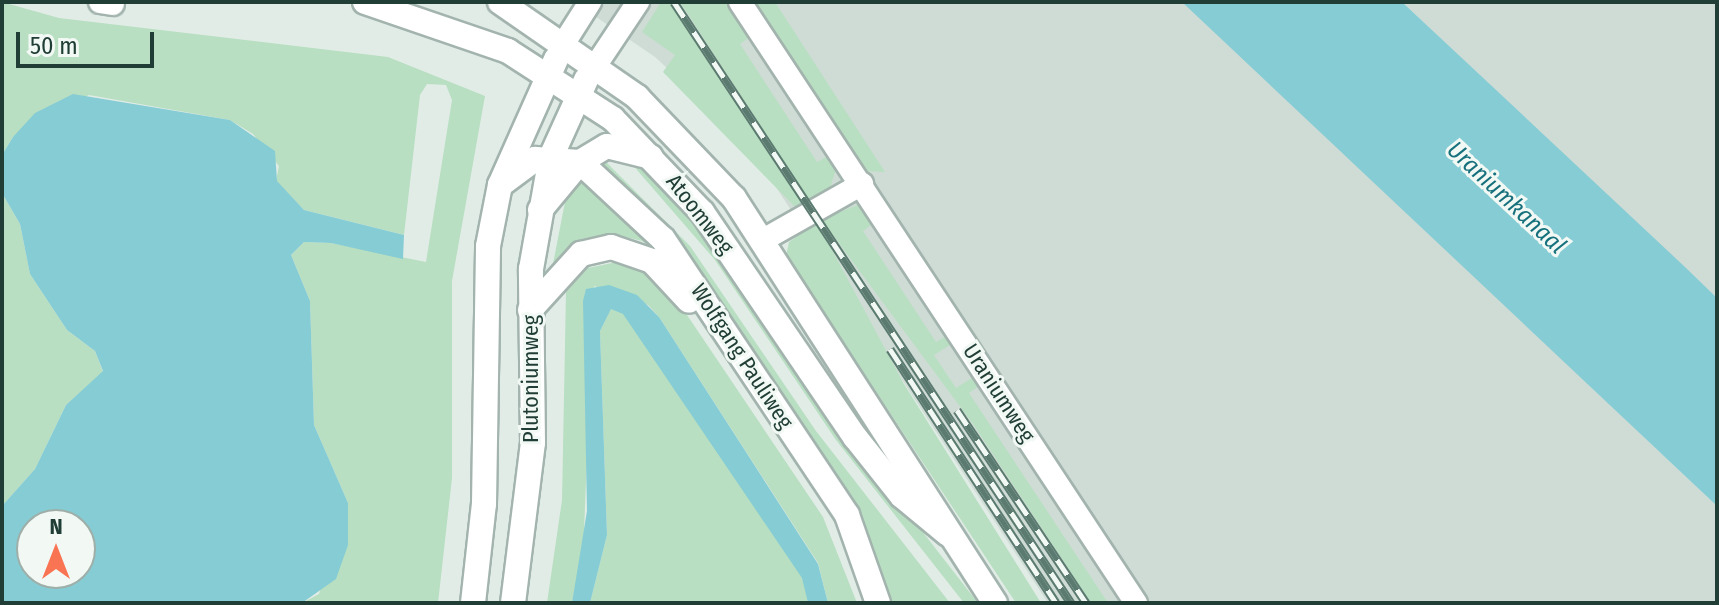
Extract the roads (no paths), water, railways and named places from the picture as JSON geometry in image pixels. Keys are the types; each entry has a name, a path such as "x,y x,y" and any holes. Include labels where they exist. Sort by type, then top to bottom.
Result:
{"main road":[{"name":"Atoomweg","path":"365,2 438,22 548,73 578,92 657,159 733,256 855,437 902,496 948,534"},
{"name":"Atoomweg","path":"500,2 596,65 688,144 763,240 948,534 995,603"},
{"name":"Plutoniumweg","path":"473,603 484,504 488,246 500,185 564,43"},
{"name":"Plutoniumweg","path":"513,603 533,443 530,310 539,210 551,157 578,92 596,65"},
{"path":"539,210 580,162 607,146 657,159"},
{"path":"500,185 525,164 551,157 580,162"},
{"name":"Wolfgang Pauliweg","path":"580,162 663,239 707,300 847,515 878,603"},
{"name":"Wolfgang Pauliweg","path":"530,310 570,263 596,248 638,253 674,280 827,507 866,603"}],"street":[{"name":"Plutoniumweg","path":"564,43 590,2"},
{"name":"Plutoniumweg","path":"596,65 638,2"},
{"name":"Uraniumweg","path":"740,2 1136,603"},
{"path":"763,240 862,184"}],"water":[{"name":"Uraniumkanaal","path":"1182,2 1402,2 1685,267 1717,298 1717,506"},
{"path":"73,94 230,120 275,151 277,181 304,210 404,235 403,259 331,243 304,242 291,255 310,301 314,425 348,503 348,545 336,579 302,603 2,603 2,506 35,469 66,405 103,371 95,351 67,330 30,274 20,224 2,193 2,155 13,137 35,113"},
{"path":"609,285 637,295 659,317 818,564 828,603 808,603 802,578 623,314 611,309 600,331 607,535 590,603 572,603 587,511 583,301 586,289"}],"railway":[{"path":"674,2 1071,603"},
{"path":"890,349 1056,603"},
{"path":"957,410 1086,603"}]}
